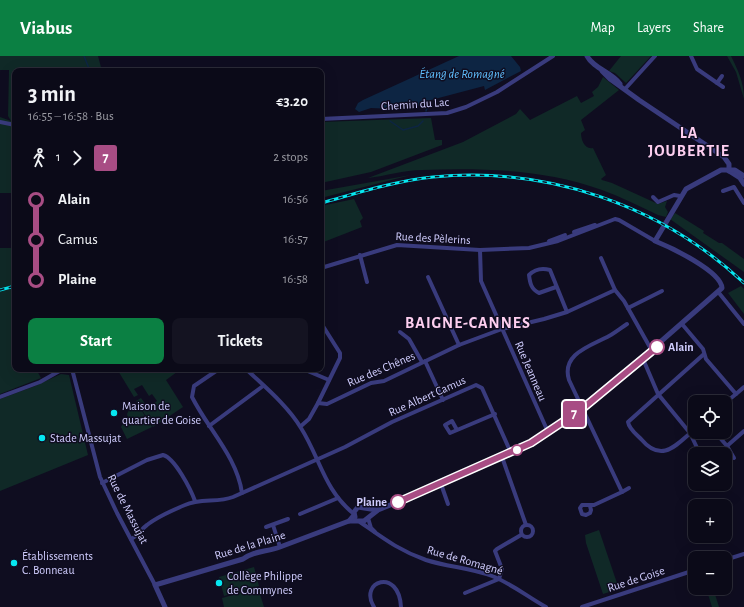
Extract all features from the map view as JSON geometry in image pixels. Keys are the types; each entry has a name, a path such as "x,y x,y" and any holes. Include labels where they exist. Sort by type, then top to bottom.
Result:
{"street":[{"name":"Chemin du Lac","path":"324,119 451,112 509,86 546,58 553,56"},
{"path":"587,56 602,70 614,77 623,88 724,157 728,164 729,170 740,178 744,184"},
{"path":"623,88 655,56"},
{"path":"691,56 696,68 723,88"},
{"path":"718,83 722,76"},
{"path":"0,122 12,124"},
{"path":"744,176 735,170 718,171 686,189 680,196 655,241 692,259 719,281 720,290 744,324"},
{"path":"722,192 734,187 744,203"},
{"path":"653,197 658,202 674,195 680,196"},
{"name":"Rue des Pèlerins","path":"324,267 397,245 480,250 517,249 558,241 613,220 619,220 655,241"},
{"name":"Rue Jeanneau","path":"480,250 481,281 548,432"},
{"path":"360,255 367,282"},
{"path":"601,258 615,290 628,308 652,351"},
{"path":"556,286 539,293 534,291 530,283 529,275 533,271 545,269 550,270 567,312"},
{"path":"428,277 458,346"},
{"name":"Rue des Chênes","path":"318,403 327,404 371,383 384,381 458,346 502,329 567,312 615,290"},
{"path":"249,372 300,426 324,476 338,498 359,521 378,510 441,484 531,443 582,409 643,359 720,290"},
{"path":"628,308 662,291"},
{"path":"622,492 567,374 569,362 576,353 611,335 627,324"},
{"path":"682,324 703,349 706,360 736,394"},
{"path":"300,426 309,419 340,358 340,353 324,328"},
{"path":"400,332 409,339 443,400"},
{"path":"688,435 673,448 655,451 649,448 628,424 630,419 704,354"},
{"path":"643,359 658,394 688,431"},
{"path":"0,397 40,382 58,372"},
{"name":"Rue de Massujat","path":"73,372 92,451 102,483 165,607"},
{"path":"215,372 194,386 191,393 208,426 237,470 242,493"},
{"path":"310,372 328,380"},
{"name":"Rue Albert Camus","path":"195,501 227,499 242,493 316,460 392,422 476,385 480,385 511,453"},
{"path":"208,426 263,386"},
{"path":"732,398 744,387"},
{"path":"458,430 494,414"},
{"path":"727,446 744,431"},
{"path":"721,439 734,458"},
{"path":"102,483 147,460 163,455 174,462 188,486 195,501 147,525 138,535 131,539"},
{"path":"465,593 499,579 502,569 495,551 496,549 522,535 527,537 532,534 532,528 526,525 502,457"},
{"path":"441,484 448,504"},
{"path":"590,506 629,488"},
{"path":"300,514 338,498"},
{"path":"345,505 378,510"},
{"path":"354,515 358,507"},
{"path":"367,509 368,517"},
{"name":"Rue de la Plaine","path":"349,521 354,515"},
{"name":"Rue de Romagné","path":"368,517 371,528 379,536"},
{"path":"266,528 288,519"},
{"name":"Rue de la Plaine","path":"155,585 243,559 255,551 271,550 349,521 359,521"},
{"name":"Rue de Romagné","path":"359,521 379,536 404,551 428,560 465,568 499,579 545,607"},
{"path":"273,525 280,547"},
{"path":"522,535 520,529 526,525"},
{"path":"732,558 744,554"},
{"name":"Rue de Goise","path":"582,607 688,572"},
{"path":"374,607 370,596 372,590 376,584 385,582 391,583 397,589 400,607"}],"green space":[{"path":"0,56 98,56 101,68 12,68 12,193 0,193 0,117 11,121 8,116 9,70 0,70"},
{"path":"621,56 651,56 626,83 615,73 609,71"},
{"path":"727,56 731,56 742,82 744,99 736,72"},
{"path":"603,77 619,90 581,120 585,130 581,133 582,139 586,146 593,148 606,175 601,179 602,180 658,204 667,201 665,207 668,212 666,217 658,215 602,190 580,183 536,174 513,171 445,169 415,170 368,178 463,142 516,114 520,109 530,120 577,96 581,103 594,96 592,92 598,87"},
{"path":"431,118 435,140 442,140 442,145 371,172 324,182 324,122"},
{"path":"411,175 324,197 324,190"},
{"path":"354,199 363,218 360,221 362,227 324,242 324,205"},
{"path":"675,213 744,259 744,272 670,219"},
{"path":"0,248 12,248 12,372 38,372 41,378 0,394"},
{"path":"741,286 744,289 744,314 728,293"},
{"path":"119,372 177,372 166,380 183,407 153,427 136,401 141,398 148,408 157,401 152,394 149,396 142,385 134,389 138,395 134,397"},
{"name":"Stade Massujat","path":"61,374 69,375 88,455 0,491 0,399 35,386"},
{"path":"134,408 140,408 152,427 127,439 121,427 125,419 128,418 127,414 129,410 133,411"},
{"path":"599,530 619,589 603,594 586,543 585,535"},
{"path":"254,567 259,586 224,596 219,577"},
{"path":"258,588 264,607 224,607 222,598"},
{"path":"708,595 715,595 719,607 712,607"}],"water":[{"name":"Étang de Romagné","path":"459,56 511,56 520,67 521,71 485,90 484,86 431,100 431,104 394,109 371,108 359,112 355,109 358,103 363,100"}],"waterway":[{"path":"84,56 89,68"},
{"path":"426,111 428,105"},
{"path":"390,121 403,130 418,126 423,121"}],"railway":[{"path":"324,202 391,184 433,177 476,175 518,178 560,185 600,197 639,212 676,232 711,256 744,283"},
{"path":"0,290 12,287"}],"bus line":[{"name":"7","path":"398,502 531,443 582,409 657,347"}],"place":[{"name":"Alain","path":"657,347"},
{"name":"Maison de quartier de Goise","path":"114,413"},
{"name":"Stade Massujat","path":"42,438"},
{"name":"Plaine","path":"398,502"},
{"name":"Établissements C. Bonneau","path":"14,563"},
{"name":"Collège Philippe de Commynes","path":"219,583"}],"district":[{"name":"LA JOUBERTIE","path":"689,142"},
{"name":"BAIGNE-CANNES","path":"468,323"}]}
